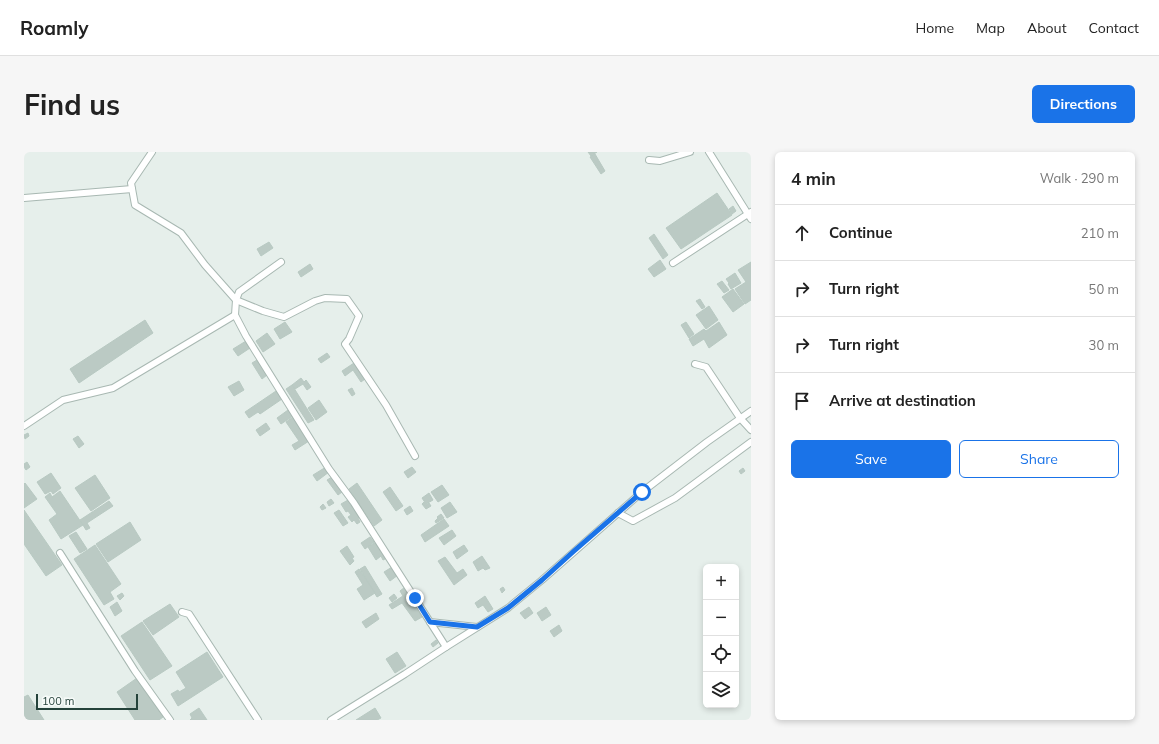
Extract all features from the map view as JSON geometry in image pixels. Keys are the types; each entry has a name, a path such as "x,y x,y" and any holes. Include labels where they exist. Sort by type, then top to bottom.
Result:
{"street":[{"path":"152,152 131,184 135,205 181,233 205,265 236,300 263,311 284,317 315,301 325,298 347,299 359,316 349,339 345,344 386,405 416,456"},
{"path":"649,160 660,161 690,152"},
{"path":"673,262 750,215 709,152"},
{"path":"24,198 132,189"},
{"path":"281,262 239,292 236,300 235,315 246,336 329,469 354,503 446,647"},
{"path":"24,426 63,400 113,388 235,315"},
{"path":"695,364 706,367 740,418 751,430"},
{"path":"331,720 406,674 508,608 642,492 751,411"},
{"path":"618,513 633,521 675,498 751,442"},
{"path":"60,553 135,671 170,720"},
{"path":"182,612 189,614 258,720"},
{"path":"430,622 477,627"}],"building":[{"path":"588,152 597,152 591,156"},
{"path":"595,154 605,171 601,174 590,157"},
{"path":"717,193 732,215 681,249 666,228"},
{"path":"733,206 736,211 732,214 729,209"},
{"path":"654,234 668,255 663,259 649,238"},
{"path":"269,242 273,248 261,256 257,249"},
{"path":"660,260 666,269 654,277 648,269"},
{"path":"751,262 751,300 745,304 735,289 746,282 738,270"},
{"path":"310,264 313,269 301,277 298,272"},
{"path":"735,273 741,283 731,289 726,279"},
{"path":"722,281 729,290 724,293 717,284"},
{"path":"733,289 744,304 733,312 722,297"},
{"path":"700,299 705,307 702,309 696,301"},
{"path":"709,306 718,320 706,329 696,315"},
{"path":"145,320 153,333 79,383 70,369"},
{"path":"285,322 292,332 280,339 274,329"},
{"path":"686,322 694,334 689,338 681,325"},
{"path":"719,322 727,335 709,348 704,339 693,346 689,339 704,329 706,331"},
{"path":"267,333 275,344 263,352 256,341"},
{"path":"246,341 250,348 238,356 233,349"},
{"path":"327,353 330,357 321,363 318,359"},
{"path":"257,360 267,375 262,379 252,363"},
{"path":"354,363 365,379 361,382 353,370 345,376 342,371"},
{"path":"301,378 304,382 306,380 311,387 307,390 303,384 295,389 292,385"},
{"path":"239,381 244,390 234,396 228,387"},
{"path":"292,385 314,420 308,423 286,389"},
{"path":"352,388 355,394 352,396 348,390"},
{"path":"276,391 282,399 260,414 258,412 249,418 245,412"},
{"path":"319,400 327,412 316,420 308,408"},
{"path":"288,410 293,416 281,424 277,418"},
{"path":"293,417 309,441 295,450 292,445 299,441 286,422"},
{"path":"266,423 270,429 260,436 256,430"},
{"path":"28,433 29,436 25,439 24,435"},
{"path":"78,436 84,444 79,448 73,439"},
{"path":"27,462 30,467 26,470 24,464"},
{"path":"326,467 329,472 317,481 313,475"},
{"path":"412,467 416,472 408,478 404,472"},
{"path":"743,468 745,471 741,474 739,471"},
{"path":"51,473 61,488 53,494 51,491 45,494 37,482"},
{"path":"95,475 110,498 91,511 75,488"},
{"path":"332,477 342,492 338,495 327,480"},
{"path":"25,483 37,499 24,508 24,484"},
{"path":"357,483 382,520 374,526 349,489"},
{"path":"442,485 449,495 438,502 431,492"},
{"path":"390,487 403,506 396,511 383,492"},
{"path":"60,491 83,525 61,539 49,520 57,514 45,497 50,493 52,497"},
{"path":"429,493 433,500 426,504 422,498"},
{"path":"331,499 334,503 329,506 327,502"},
{"path":"348,500 353,508 355,507 358,512 357,514 360,522 357,524 354,520 352,522 348,517 351,515 348,511 346,512 341,504"},
{"path":"109,501 113,506 87,523 90,528 86,530 80,520"},
{"path":"424,502 426,505 429,503 431,506 426,509 422,504"},
{"path":"450,502 457,512 447,518 441,508"},
{"path":"323,504 326,508 322,510 320,507"},
{"path":"410,506 413,511 407,515 404,510"},
{"path":"24,510 62,565 46,576 24,544"},
{"path":"339,510 348,523 343,526 334,513"},
{"path":"441,514 444,518 436,523 435,521 438,518 437,517"},
{"path":"444,519 449,526 425,542 421,535"},
{"path":"130,522 141,540 108,562 96,544"},
{"path":"452,530 456,536 444,545 439,538"},
{"path":"76,532 87,549 80,553 69,536"},
{"path":"370,537 374,542 365,549 361,543"},
{"path":"376,542 387,558 383,560 381,556 376,560 368,547"},
{"path":"95,545 121,584 110,592 114,599 104,605 74,559"},
{"path":"464,545 468,551 457,559 453,552"},
{"path":"347,546 354,557 352,558 354,561 350,565 340,551"},
{"path":"482,556 490,568 485,570 483,568 478,571 473,562"},
{"path":"445,557 457,573 463,569 467,575 454,585 438,561"},
{"path":"365,566 382,594 377,597 360,569"},
{"path":"392,567 398,575 390,581 384,572"},
{"path":"359,569 375,593 364,600 357,589 363,585 355,572"},
{"path":"405,587 408,592 403,596 400,591"},
{"path":"503,587 505,590 502,593 500,589"},
{"path":"122,593 124,596 120,600 117,596"},
{"path":"394,594 397,598 392,602 389,598"},
{"path":"406,594 422,617 415,621 402,603 392,609 389,605"},
{"path":"485,596 493,609 488,612 483,605 478,608 475,603"},
{"path":"117,602 122,611 115,616 110,607"},
{"path":"170,604 179,617 153,635 143,621"},
{"path":"529,607 533,613 525,619 520,613"},
{"path":"546,607 551,615 542,621 537,613"},
{"path":"376,613 379,619 366,628 362,622"},
{"path":"142,622 172,666 150,680 121,636"},
{"path":"559,625 562,631 554,637 550,631"},
{"path":"436,640 438,643 433,647 431,644"},
{"path":"207,652 223,677 178,706 171,694 186,688 176,672"},
{"path":"397,652 406,666 395,673 386,659"},
{"path":"137,678 163,717 159,720 135,720 117,692"},
{"path":"28,695 44,720 24,720 24,697"},
{"path":"199,708 207,720 190,720 192,718 190,714"},
{"path":"375,708 381,718 377,720 356,720"}],"route":[{"path":"415,598 430,622 477,627 508,608 642,492"}]}
